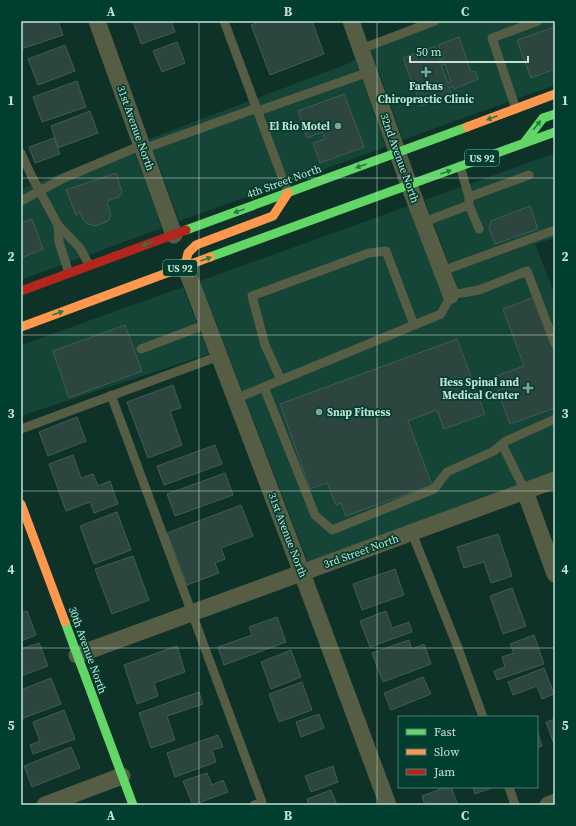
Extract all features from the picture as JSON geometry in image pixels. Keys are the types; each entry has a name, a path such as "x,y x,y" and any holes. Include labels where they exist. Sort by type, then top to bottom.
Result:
{"main road":[{"name":"4th Street North","path":"21,291 555,94"},
{"path":"524,143 543,118 555,114"},
{"name":"US 92","path":"21,327 555,132"},
{"path":"185,266 188,253 196,245 273,216 288,192"},
{"name":"30th Avenue North","path":"21,504 133,805"}],"street":[{"name":"31st Avenue North","path":"97,21 174,235"},
{"name":"32nd Avenue North","path":"351,21 409,185 451,295"},
{"name":"31st Avenue North","path":"185,266 302,573 388,805"},
{"name":"3rd Street North","path":"77,655 555,480"},
{"path":"525,491 555,574"},
{"path":"45,805 122,776"},
{"path":"548,805 555,802"}],"lane":[{"path":"224,21 288,192"},
{"path":"361,49 435,21"},
{"path":"516,109 492,38 538,21"},
{"path":"21,201 64,178 142,147 369,72"},
{"path":"21,153 58,225 80,248 89,266"},
{"path":"460,166 469,201 479,228"},
{"path":"424,222 528,175"},
{"path":"58,225 59,242 69,273"},
{"path":"442,271 555,230"},
{"path":"281,380 266,345 252,296 369,253 386,251 414,325"},
{"path":"236,398 441,314 451,295 479,290 527,271 555,344"},
{"path":"141,348 207,324"},
{"path":"21,429 219,356"},
{"path":"264,387 315,515 332,530 434,489 446,472 494,451 506,441 555,419"},
{"path":"111,395 262,802 254,805"},
{"path":"502,444 525,491"},
{"path":"412,533 458,648 483,716"},
{"path":"509,788 515,805"}],"shaded area":[{"path":"419,21 555,21 555,85 403,140 371,49"},
{"path":"355,59 386,147 179,221 149,139 347,64"},
{"path":"132,145 162,228 21,280 21,189"},
{"path":"555,153 555,238 535,244 555,295 555,472 308,562 200,281 408,206 446,305 462,299 425,200"},
{"path":"183,287 209,354 21,416 21,345"}],"building":[{"path":"29,21 58,21 63,35 21,49 21,24"},
{"path":"133,21 171,21 175,32 141,44"},
{"path":"262,21 312,21 324,54 270,75 251,25"},
{"path":"555,27 555,69 531,78 517,40"},
{"name":"Farkas Chiropractic Clinic","path":"459,37 471,72 475,71 478,79 454,89 453,86 449,88 452,95 421,106 403,58 435,46 440,60 443,59 438,45","holes":["445,64 451,82 448,83 441,65"]},
{"path":"177,42 185,63 162,72 153,51"},
{"path":"65,45 75,71 38,85 28,59"},
{"path":"77,81 86,107 42,122 33,97"},
{"path":"344,94 364,147 320,163 313,143 325,139 322,132 307,138 298,111"},
{"path":"90,111 98,133 58,148 51,126"},
{"path":"54,138 60,154 35,163 29,147"},
{"path":"116,173 122,192 119,197 107,201 111,216 108,221 96,226 88,224 83,220 80,212 76,215 66,190"},
{"path":"530,206 538,229 495,244 489,228 491,221"},
{"path":"32,219 43,249 21,258 21,223"},
{"path":"535,297 555,353 555,408 510,424 493,377 524,366 503,309"},
{"path":"125,325 142,371 69,398 53,351"},
{"path":"457,339 485,414 444,429 437,410 408,421 432,485 346,516 341,503 336,505 327,483 310,489 280,404"},
{"path":"173,385 181,408 170,411 182,445 148,458 127,402"},
{"path":"77,417 86,441 48,456 39,432"},
{"path":"215,445 222,464 164,485 157,466"},
{"path":"73,455 81,478 93,474 98,486 110,481 118,504 94,513 90,502 66,511 49,464"},
{"path":"225,473 233,495 175,516 167,494"},
{"path":"241,505 253,536 221,548 225,559 215,563 219,573 187,585 167,533"},
{"path":"117,512 131,550 94,564 80,526"},
{"path":"498,534 512,576 491,583 484,562 464,568 457,547"},
{"path":"133,556 149,600 112,614 95,569"},
{"path":"395,569 404,595 362,610 353,584"},
{"path":"512,588 526,626 503,634 490,596"},
{"path":"27,611 36,635 21,641 21,613"},
{"path":"386,611 392,628 409,622 412,632 370,647 360,621"},
{"path":"277,617 286,642 224,665 218,647 252,635 249,627"},
{"path":"534,635 544,664 497,680 494,671 505,667 502,657 514,653 510,644"},
{"path":"409,640 412,649 424,644 431,664 383,682 372,653"},
{"path":"39,643 48,666 21,676 21,649"},
{"path":"177,646 185,672 154,683 158,696 137,704 124,665"},
{"path":"291,650 301,677 271,689 261,662"},
{"path":"544,668 554,694 542,699 537,686 513,695 508,682"},
{"path":"423,677 431,694 391,710 384,693"},
{"path":"51,678 61,704 21,719 21,690"},
{"path":"302,682 312,710 279,722 269,694"},
{"path":"199,692 203,704 167,716 175,740 151,748 139,713"},
{"path":"64,710 75,739 33,754 30,745 40,741 33,722"},
{"path":"319,714 324,728 301,737 296,722"},
{"path":"555,719 555,747 546,722"},
{"path":"538,734 542,746 538,748"},
{"path":"218,735 223,747 212,750 216,762 175,777 167,753"},
{"path":"71,747 80,768 32,787 24,766"},
{"path":"333,766 338,782 311,792 305,776"},
{"path":"207,773 212,785 223,780 228,792 193,805 183,781"},
{"path":"443,788 451,788 458,805 425,805 422,796"},
{"path":"473,788 491,788 475,794"},
{"path":"331,790 337,805 309,805 307,799"}],"traffic: fast":[{"path":"524,143 543,118 555,114"},
{"path":"186,230 467,127"},
{"path":"210,257 555,132"},
{"path":"65,622 133,805"}],"traffic: slow":[{"path":"467,127 555,94"},
{"path":"185,266 188,253 196,245 273,216 288,193"},
{"path":"21,327 210,257"},
{"path":"21,504 65,622"}],"traffic: jam":[{"path":"21,291 186,230"}],"place":[{"name":"Farkas Chiropractic Clinic","path":"426,72"},
{"name":"El Rio Motel","path":"338,126"},
{"name":"Hess Spinal and Medical Center","path":"528,388"},
{"name":"Snap Fitness","path":"319,412"}]}
